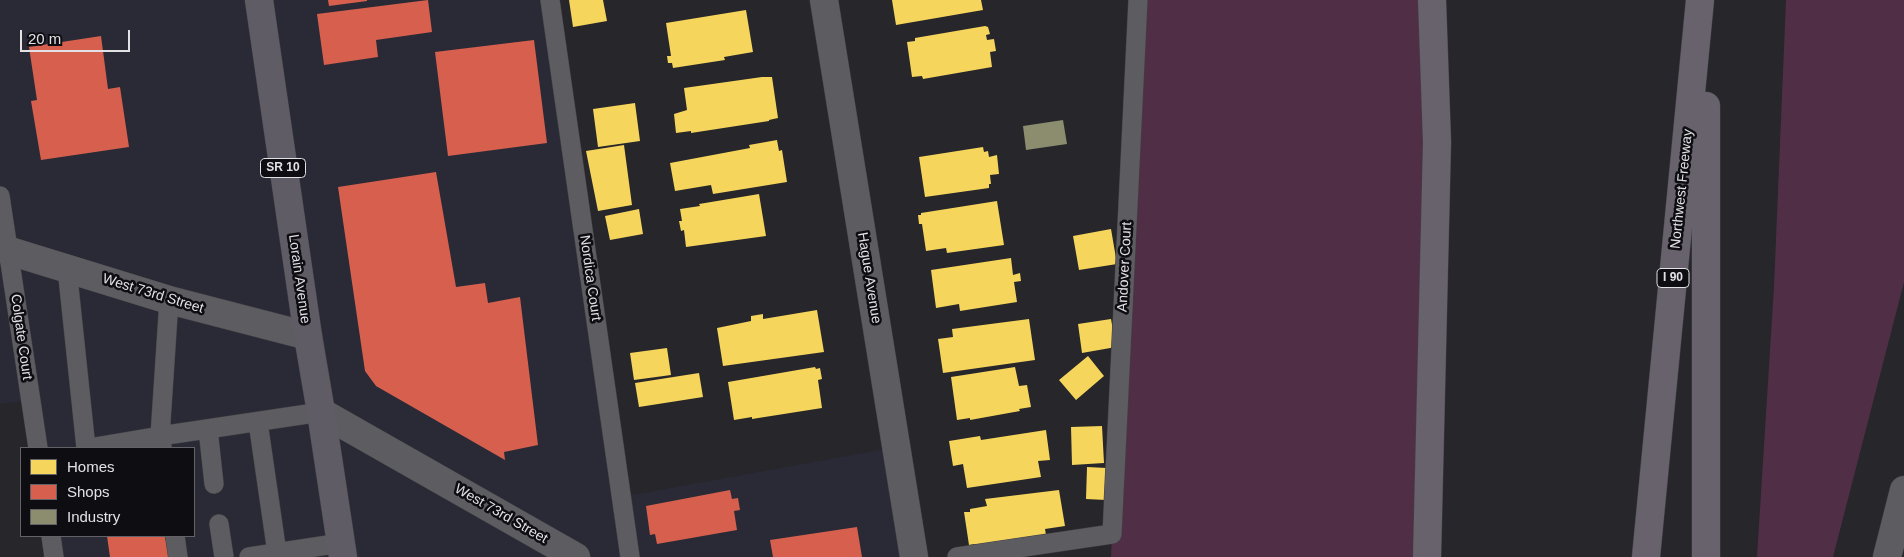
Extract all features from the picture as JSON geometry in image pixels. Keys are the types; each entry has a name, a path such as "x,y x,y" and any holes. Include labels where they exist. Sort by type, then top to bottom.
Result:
{"highway":[{"path":"1427,557 1437,142 1432,0"},
{"name":"Northwest Freeway","path":"1646,557 1700,0"},
{"path":"1706,0 1706,557"},
{"path":"1422,557 1429,513"}],"main road":[{"name":"Lorain Avenue","path":"259,0 308,336 342,550"}],"street":[{"name":"Hague Avenue","path":"824,0 914,557"},
{"name":"West 73rd Street","path":"4,250 168,300 308,336"},
{"name":"West 73rd Street","path":"321,412 576,557"},
{"path":"1887,557 1904,490"}],"lane":[{"name":"Nordica Court","path":"550,0 630,557"},
{"name":"Andover Court","path":"957,557 1112,534 1138,0"},
{"name":"Colgate Court","path":"0,196 4,250 38,447"},
{"path":"67,268 88,447"},
{"path":"161,442 168,300"},
{"path":"100,447 161,442 208,429 321,412"},
{"path":"258,422 277,553"},
{"path":"208,429 214,484"},
{"path":"220,524 224,557"},
{"path":"51,537 54,557"},
{"path":"175,537 178,557"},
{"path":"249,557 277,553 342,550"}],"shaded area":[{"path":"0,0 550,0 621,497 897,447 914,557 54,557 51,537 195,537 195,447 38,447 31,400 0,404"},
{"path":"1138,0 1432,0 1422,557 1111,557"},
{"path":"1786,0 1904,0 1904,282 1833,557 1757,557 1774,287"}],"building: Homes":[{"path":"569,0 603,0 607,21 573,27"},
{"path":"892,0 981,0 983,10 896,25"},
{"path":"746,10 753,52 724,57 725,60 673,68 672,63 668,63 667,56 671,56 666,23"},
{"path":"988,27 990,34 986,35 987,40 994,39 996,51 990,52 992,67 923,79 922,76 912,77 907,42 915,41 915,38"},
{"path":"772,77 778,118 691,133 691,131 676,133 674,114 687,110 684,88"},
{"path":"635,103 640,141 598,147 593,109"},
{"path":"777,140 779,151 782,150 787,182 713,194 711,185 675,191 670,163 750,148 749,145"},
{"path":"624,145 632,205 598,211 586,151"},
{"path":"983,147 984,152 988,151 989,157 997,155 999,174 990,175 991,184 989,184 989,188 925,197 919,157"},
{"path":"759,194 766,236 686,247 684,230 681,231 679,221 682,221 680,209"},
{"path":"997,201 1004,245 947,253 946,248 926,251 922,224 919,224 918,215"},
{"path":"639,209 643,234 610,240 605,216"},
{"path":"1111,229 1117,264 1079,270 1073,236"},
{"path":"1011,258 1013,275 1020,273 1021,281 1014,282 1017,302 960,311 959,304 936,308 931,270"},
{"path":"817,310 824,352 723,366 717,328 751,321 751,316 763,314 763,319"},
{"path":"1029,319 1035,360 943,373 938,339 953,337 952,329"},
{"path":"1111,319 1116,347 1082,353 1078,324"},
{"path":"667,348 671,375 634,380 630,353"},
{"path":"1088,356 1104,376 1076,400 1059,380"},
{"path":"815,367 816,369 820,368 822,379 818,380 822,408 734,420 728,382"},
{"path":"1015,367 1019,386 1027,385 1031,407 1019,409 1020,411 970,420 970,418 957,420 951,377"},
{"path":"699,373 703,397 639,407 635,383"},
{"path":"1102,426 1104,463 1072,465 1071,427"},
{"path":"1046,430 1050,460 1038,461 1041,477 967,488 963,464 953,466 949,441 980,436 981,440"},
{"path":"1087,467 1107,468 1106,500 1086,499"},
{"path":"1059,490 1065,526 1045,529 1046,535 976,547 976,544 969,545 964,512 970,512 970,509 987,506 985,499"}],"building: Shops":[{"path":"328,0 367,0 367,1 329,6"},
{"path":"428,0 432,32 376,40 378,57 324,65 317,14"},
{"path":"101,36 108,89 120,87 129,147 41,160 31,101 37,100 29,47"},
{"path":"534,40 547,143 448,156 435,52"},
{"path":"436,172 456,287 485,283 488,303 520,297 538,445 504,452 505,460 376,386 365,371 338,187"},
{"path":"730,490 732,499 738,498 740,510 734,511 737,530 657,544 655,534 650,535 646,506"},
{"path":"857,527 862,557 773,557 770,540"},
{"path":"107,537 165,537 169,557 110,557"}],"building: Industry":[{"path":"1063,120 1067,144 1026,150 1023,126"}]}
